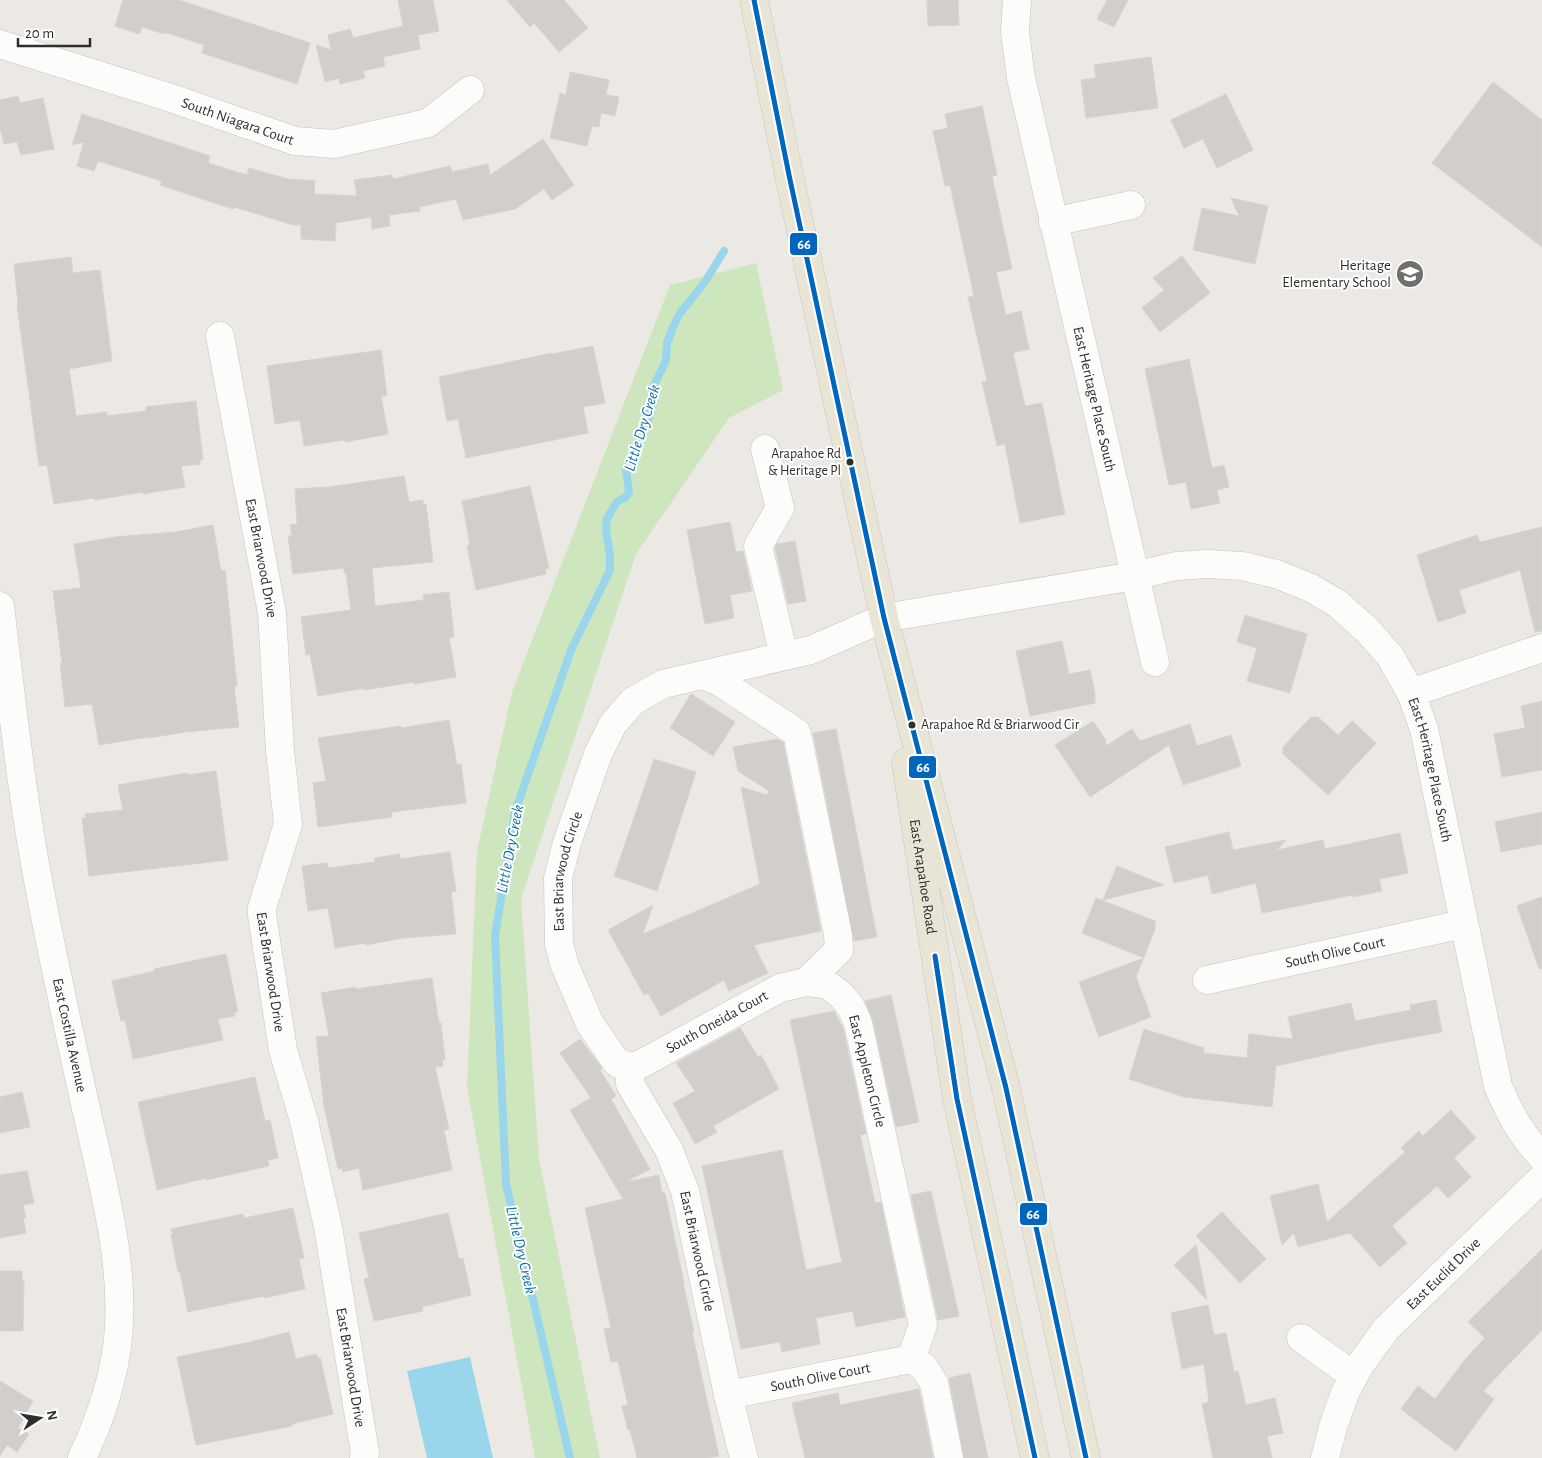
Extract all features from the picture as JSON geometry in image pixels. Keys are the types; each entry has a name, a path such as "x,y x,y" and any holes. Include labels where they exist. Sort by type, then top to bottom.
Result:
{"main road":[{"name":"East Arapahoe Road","path":"754,0 884,618 1006,1088 1086,1458"},
{"name":"East Arapahoe Road","path":"884,618 957,1100 1035,1458"}],"street":[{"name":"East Heritage Place South","path":"1017,0 1015,32 1021,78 1155,662"},
{"name":"South Niagara Court","path":"0,44 168,97 295,141 334,144 428,123 470,90"},
{"path":"1053,222 1131,205"},
{"name":"East Briarwood Drive","path":"220,336 272,613 280,751 288,824 262,908 262,915 282,1050 304,1122 328,1227 365,1453 364,1458"},
{"path":"765,448 780,508 758,546 784,656"},
{"name":"East Heritage Place South","path":"884,618 1134,576 1176,566 1207,564 1242,566 1276,574 1311,588 1338,604 1368,630 1390,656 1411,693 1424,729 1498,1086 1514,1122 1525,1139 1542,1157"},
{"name":"East Costilla Avenue","path":"0,606 7,721 41,895 108,1206 117,1271 119,1317 116,1357 106,1401 82,1458"},
{"name":"East Briarwood Circle","path":"744,1458 728,1395 685,1191 669,1150 630,1084 630,1067 617,1063 590,1024 565,966 559,944 558,878 567,843 598,754 613,724 632,701 663,684 811,650 884,618"},
{"path":"1411,693 1542,648"},
{"path":"703,674 720,682 797,733 838,934 839,950 806,982"},
{"name":"South Olive Court","path":"1207,980 1463,924"},
{"name":"South Oneida Court","path":"630,1067 641,1064 780,988 806,982"},
{"name":"East Appleton Circle","path":"806,982 828,986 841,995 851,1007 858,1023 923,1325 911,1359"},
{"name":"East Euclid Drive","path":"1325,1458 1345,1393 1360,1365 1386,1329 1542,1178"},
{"path":"1300,1338 1354,1376"},
{"path":"911,1359 924,1367 934,1383 949,1458"},
{"name":"South Olive Court","path":"728,1395 911,1359"}],"green space":[{"path":"756,263 783,390 729,418 636,554 521,899 539,1159 600,1458 535,1458 467,1087 477,851 512,692 670,285"}],"water":[{"path":"470,1357 493,1458 427,1458 407,1371"}],"building":[{"path":"123,0 179,0 310,43 297,84 202,53 204,45 164,32 164,34 142,27 139,34 115,26"},
{"path":"398,0 433,0 439,31 418,35 420,49 383,57 385,66 363,71 365,78 340,84 339,78 325,82 316,45 331,50 328,35 350,29 353,38 403,26"},
{"path":"507,0 564,0 588,28 559,52 534,23 530,27"},
{"path":"927,0 958,0 959,25 928,26"},
{"path":"1107,0 1128,0 1114,27 1097,19"},
{"path":"1151,57 1158,108 1086,118 1081,80 1096,78 1094,65"},
{"path":"570,72 609,80 606,95 619,97 615,116 601,113 599,127 592,126 587,146 550,138 560,93 566,95"},
{"path":"1493,82 1542,120 1542,247 1432,163"},
{"path":"1226,94 1253,150 1217,168 1203,139 1184,148 1171,120"},
{"path":"18,96 20,103 43,98 54,149 21,155 17,142 4,144 0,127 0,100"},
{"path":"982,106 997,175 992,176 1012,269 996,272 1006,315 1021,311 1029,349 1013,353 1025,406 1042,403 1065,514 1020,523 1005,444 997,446 982,382 987,381 968,297 974,296 950,185 945,186 933,131 948,128 945,114"},
{"path":"82,114 210,156 208,163 247,175 249,168 288,179 315,181 314,194 357,196 354,180 392,175 393,179 450,166 452,172 488,164 490,175 543,139 574,185 552,200 544,189 515,209 463,220 456,199 419,207 420,211 389,215 390,226 372,229 371,217 336,223 335,241 301,239 301,225 293,225 234,207 233,209 160,185 162,181 98,161 94,171 77,166 84,142 72,145"},
{"path":"1231,198 1268,206 1255,264 1193,250 1202,208 1239,216"},
{"path":"1182,256 1210,293 1160,332 1142,308 1164,290 1153,278"},
{"path":"71,257 73,273 100,270 112,361 69,369 76,416 107,412 107,416 146,411 146,407 196,401 203,460 200,460 200,464 181,466 185,487 143,494 143,492 95,500 94,498 54,504 47,465 39,466 17,305 14,264"},
{"path":"593,346 605,403 583,407 588,433 466,458 458,419 447,421 439,377"},
{"path":"381,350 387,396 381,396 388,434 345,442 345,440 304,446 300,420 275,424 267,366"},
{"path":"1189,359 1212,468 1224,465 1229,487 1217,490 1220,503 1191,509 1186,482 1169,485 1145,369"},
{"path":"404,476 409,502 423,500 423,504 426,504 433,562 372,568 375,606 424,600 423,595 449,592 454,637 449,638 456,677 365,690 365,688 318,696 310,654 306,655 301,617 351,610 344,568 293,574 288,536 292,536 290,525 297,524 295,489 328,487"},
{"path":"530,486 549,568 545,569 546,574 476,590 467,546 470,545 462,501"},
{"path":"730,522 736,552 743,551 752,591 730,595 734,618 705,624 687,530"},
{"path":"213,525 221,571 225,570 237,686 234,686 239,727 185,732 99,745 92,704 65,707 60,663 62,663 53,591 81,588 74,544 115,537 175,532"},
{"path":"1542,527 1542,631 1535,632 1520,570 1459,590 1466,613 1438,622 1417,555 1477,535 1480,542"},
{"path":"795,541 806,601 788,604 775,548 777,544"},
{"path":"1245,615 1307,634 1290,693 1247,681 1257,648 1237,642"},
{"path":"1062,641 1069,674 1090,670 1095,703 1030,716 1016,651"},
{"path":"691,694 735,722 713,756 670,728"},
{"path":"1542,701 1542,770 1502,777 1494,734 1525,728 1521,706"},
{"path":"1311,717 1318,717 1338,735 1352,721 1376,743 1328,795 1283,754 1283,747"},
{"path":"449,720 457,765 461,764 466,803 391,812 392,817 318,827 313,783 326,781 318,738"},
{"path":"1093,721 1105,739 1106,746 1132,729 1140,741 1190,724 1197,746 1231,735 1241,766 1183,785 1169,745 1090,797 1055,745"},
{"path":"836,729 877,937 854,941 813,733"},
{"path":"777,739 783,742 821,931 754,945 768,973 729,991 724,980 661,1016 648,993 644,995 608,930 653,905 643,934 760,884 741,787 767,795 769,791 738,771 733,747"},
{"path":"654,759 696,772 657,891 614,876"},
{"path":"216,771 228,860 89,876 82,818 86,818 85,814 123,810 118,785 187,773 188,775"},
{"path":"1542,812 1542,844 1501,852 1495,822"},
{"path":"1229,832 1233,850 1286,840 1277,850 1323,840 1325,849 1400,833 1408,873 1379,879 1382,891 1262,913 1256,883 1212,894 1208,875 1174,883 1165,847"},
{"path":"450,852 456,891 451,892 456,934 403,938 366,945 365,943 335,948 328,908 308,911 302,866 327,863 328,868 375,862 375,858 400,854 400,859"},
{"path":"1117,866 1164,885 1103,900"},
{"path":"1542,897 1542,968 1539,969 1517,906"},
{"path":"1096,898 1155,921 1155,929 1144,958 1082,933"},
{"path":"226,954 238,1012 234,1012 235,1016 218,1019 223,1040 133,1059 125,1020 121,1021 112,981 155,971 154,969"},
{"path":"1143,958 1136,977 1151,1017 1099,1037 1079,982"},
{"path":"432,978 439,1023 441,1023 445,1060 442,1060 443,1066 435,1067 449,1129 444,1130 452,1170 363,1190 359,1168 343,1172 342,1168 338,1169 324,1106 316,1037 329,1036 321,993"},
{"path":"891,995 919,1122 896,1127 873,1020 865,1001"},
{"path":"1436,1000 1442,1032 1371,1045 1276,1066 1272,1107 1184,1097 1129,1079 1144,1029 1204,1048 1203,1053 1247,1058 1249,1034 1293,1039 1288,1017 1351,1003 1355,1021 1411,1010 1410,1005"},
{"path":"834,1011 843,1028 866,1134 860,1135 875,1203 881,1202 905,1317 856,1327 853,1311 816,1318 820,1344 782,1352 780,1342 741,1349 702,1166 782,1150 806,1270 842,1262 790,1020"},
{"path":"740,1028 758,1057 761,1055 779,1089 713,1126 717,1132 695,1144 673,1103 695,1091 676,1063"},
{"path":"580,1039 602,1068 600,1070 616,1096 611,1099 650,1169 626,1182 659,1175 662,1193 665,1193 694,1332 692,1332 719,1456 707,1458 637,1458 622,1406 628,1405 618,1361 611,1362 604,1329 611,1328 585,1208 623,1199 570,1110 591,1098 560,1053"},
{"path":"255,1077 265,1121 270,1120 278,1158 268,1160 269,1166 157,1190 138,1102"},
{"path":"22,1092 30,1127 0,1133 0,1097"},
{"path":"1451,1110 1476,1138 1454,1158 1471,1177 1448,1198 1437,1186 1392,1226 1407,1243 1380,1267 1350,1233 1298,1247 1294,1233 1282,1245 1270,1196 1318,1184 1327,1222 1405,1152 1401,1148 1419,1131 1423,1136"},
{"path":"27,1171 34,1203 23,1205 26,1218 23,1218 26,1233 0,1238 0,1175"},
{"path":"931,1191 959,1316 938,1320 911,1195"},
{"path":"293,1208 304,1258 299,1259 305,1289 188,1312 180,1272 178,1272 171,1229 243,1214 244,1218"},
{"path":"1222,1212 1266,1259 1240,1283 1196,1236"},
{"path":"448,1213 459,1259 463,1258 471,1295 422,1307 423,1311 374,1321 364,1279 369,1278 359,1233"},
{"path":"1196,1245 1207,1300 1174,1265"},
{"path":"1542,1249 1542,1330 1483,1391 1494,1399 1456,1451 1401,1409 1418,1386 1435,1399 1467,1357 1485,1338 1468,1322"},
{"path":"0,1271 22,1271 22,1281 24,1281 23,1331 0,1331"},
{"path":"1208,1305 1214,1335 1226,1333 1234,1372 1238,1371 1246,1405 1275,1398 1283,1433 1267,1436 1272,1458 1213,1458 1202,1404 1209,1402 1204,1364 1182,1369 1171,1313"},
{"path":"289,1332 296,1359 316,1354 318,1358 320,1357 333,1414 292,1424 292,1426 196,1445 177,1357"},
{"path":"970,1373 988,1458 964,1458 949,1378"},
{"path":"0,1381 33,1401 18,1428 29,1434 17,1452 7,1445 0,1456"},
{"path":"919,1389 933,1458 805,1458 792,1403 838,1393 840,1405"}],"waterway":[{"name":"Little Dry Creek","path":"570,1458 506,1184 495,936 515,812 571,650 610,570 606,530 607,519 617,502 626,497 629,492 626,469 647,424 653,403 654,385 666,360 667,343 673,327 680,313 705,282 724,251"}],"transit line":[{"name":"66","path":"754,0 789,175 884,618 1006,1088 1086,1458"},
{"name":"66","path":"935,956 957,1099 1035,1458"}],"place":[{"name":"Heritage Elementary School","path":"1410,274"},
{"name":"Arapahoe Rd & Heritage Pl","path":"850,462"},
{"name":"Arapahoe Rd & Briarwood Cir","path":"912,725"}]}
